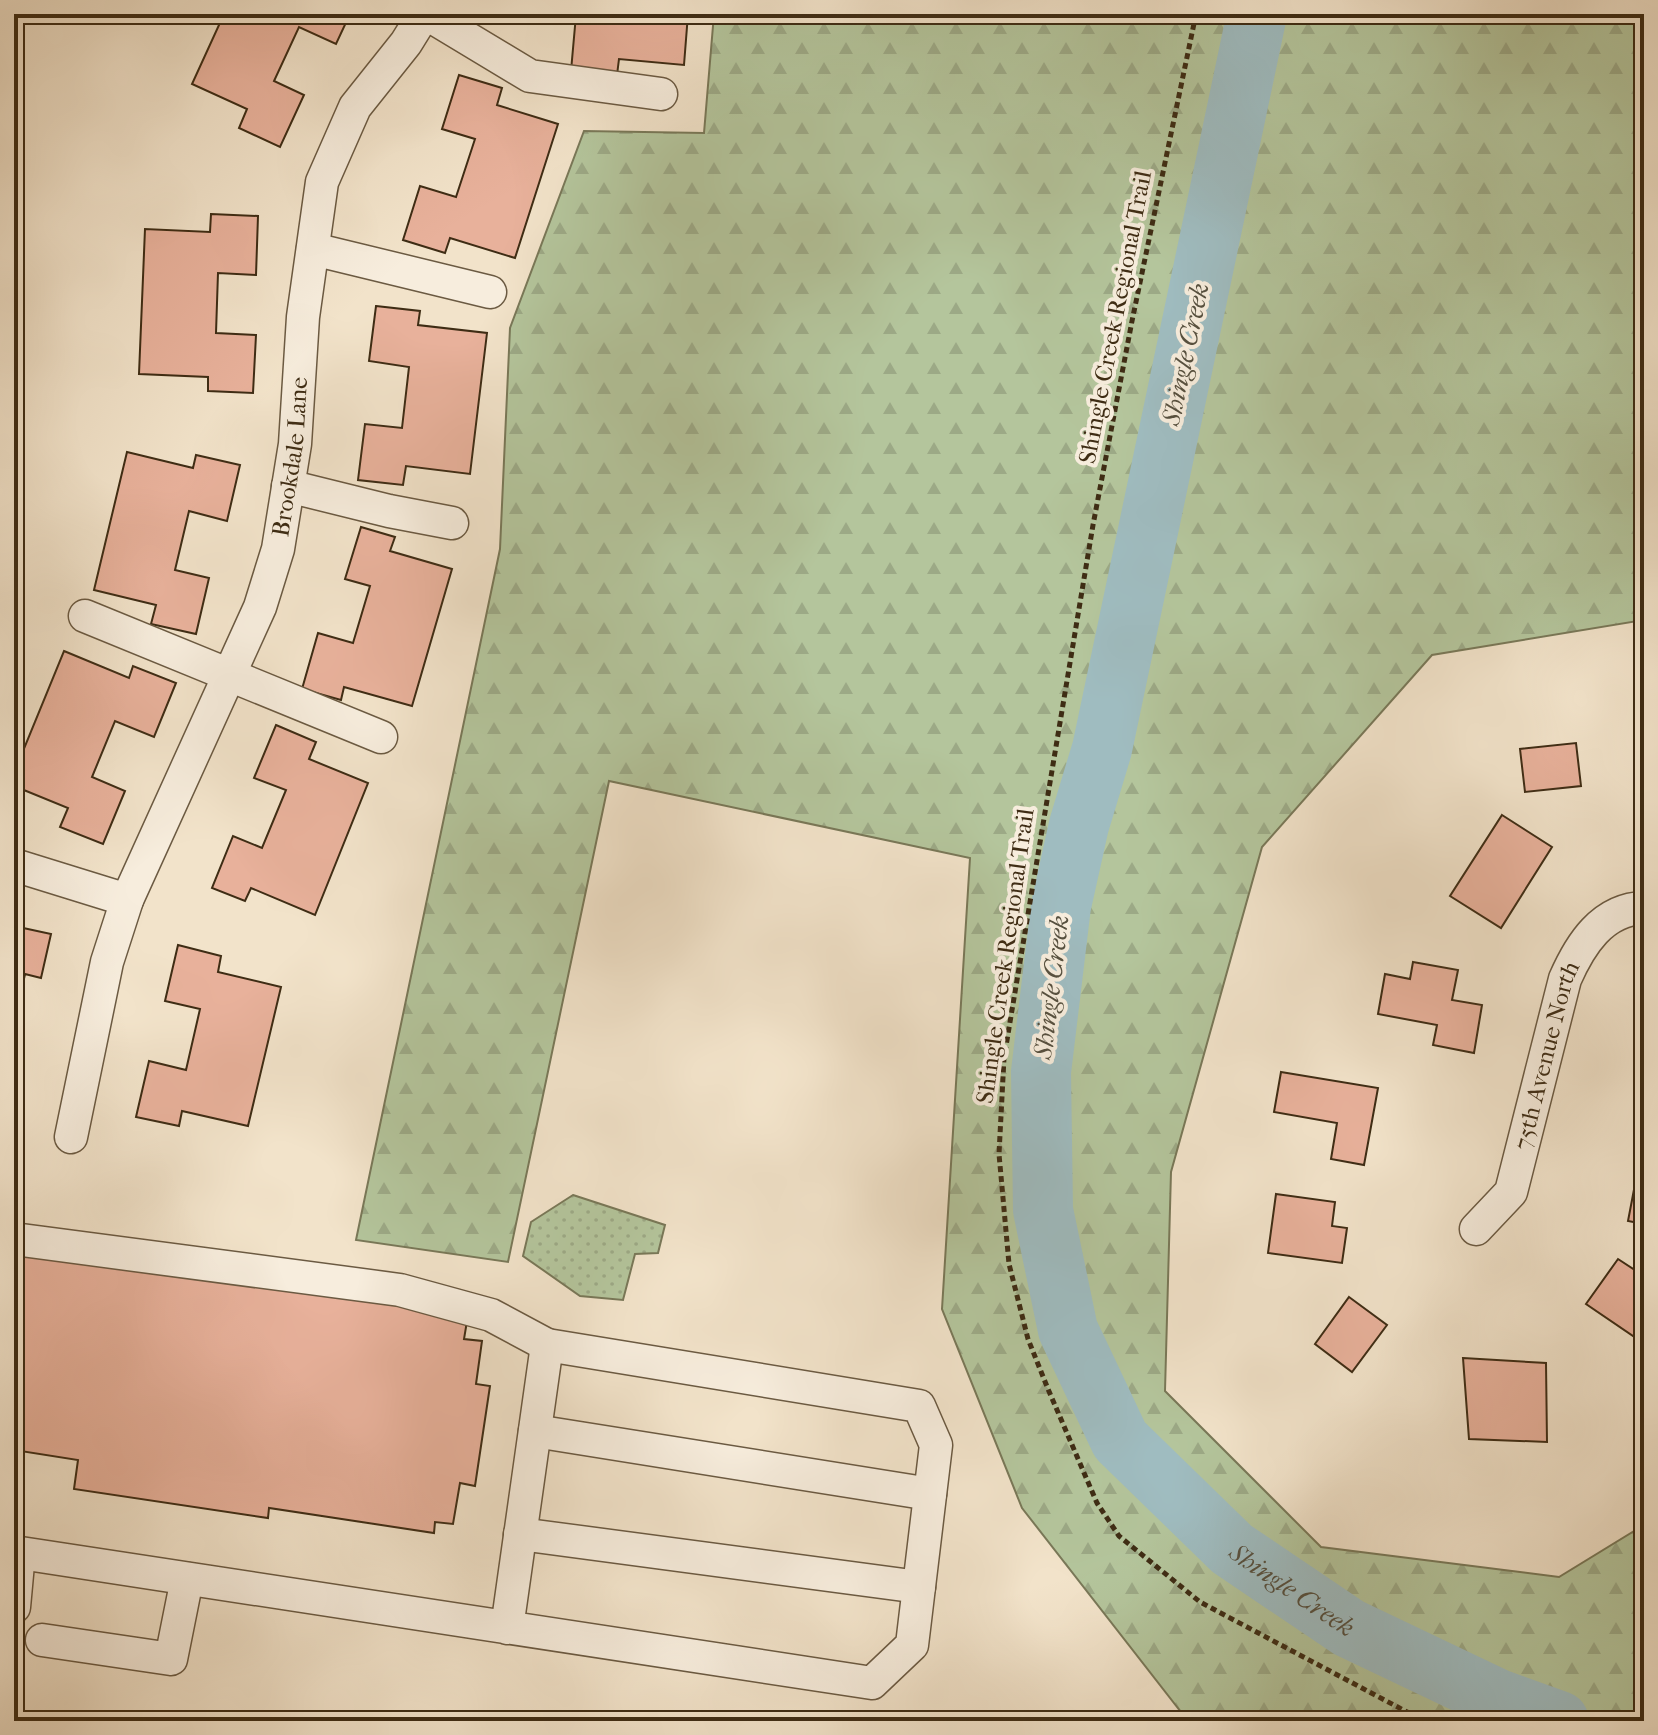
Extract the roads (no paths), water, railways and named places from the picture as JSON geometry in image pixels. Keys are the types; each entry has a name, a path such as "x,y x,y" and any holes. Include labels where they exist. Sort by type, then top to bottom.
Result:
{"street":[{"path":"425,14 530,76 661,94"},
{"name":"Brookdale Lane","path":"71,1137 107,962 127,900 260,607 278,549 295,444 303,317 322,182 355,107 425,14"},
{"path":"313,249 490,292"},
{"path":"288,486 452,523"},
{"path":"85,616 381,737"},
{"path":"14,865 127,900"},
{"name":"75th Avenue North","path":"1476,1229 1511,1192 1565,979 1579,947 1605,920 1644,908"},
{"path":"14,1239 400,1290 491,1315 547,1345 919,1406 936,1445 912,1645 872,1683 17,1552 14,1607"},
{"path":"507,1628 547,1345"},
{"path":"535,1431 930,1494"},
{"path":"520,1534 919,1587"},
{"path":"42,1640 171,1659 187,1579"}],"waterway":[{"name":"Shingle Creek","path":"1257,14 1102,749 1079,825 1061,906 1041,1072 1043,1210 1068,1330 1120,1440 1232,1549 1349,1628 1498,1699 1559,1721"}]}
